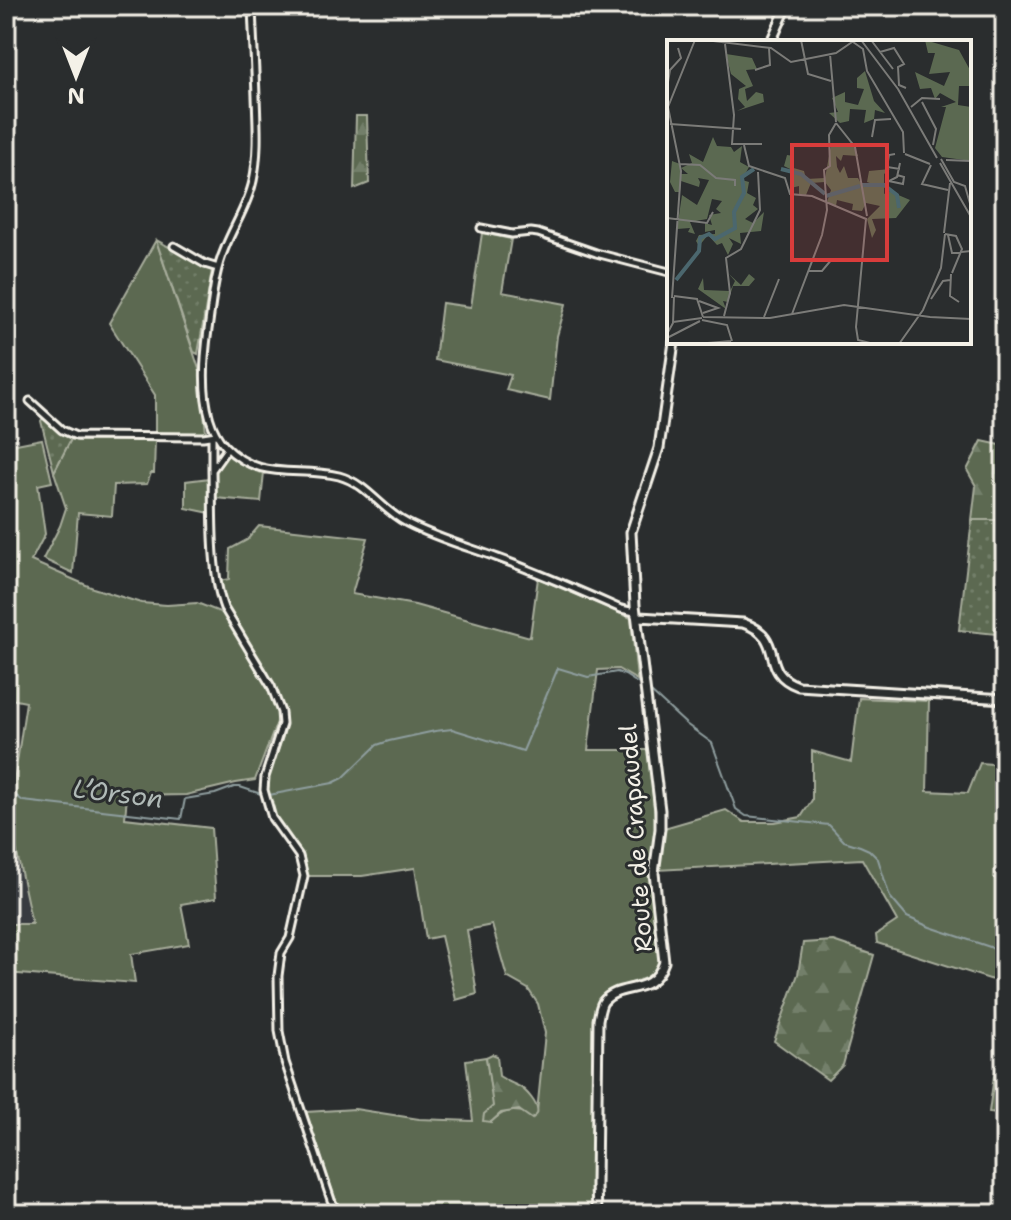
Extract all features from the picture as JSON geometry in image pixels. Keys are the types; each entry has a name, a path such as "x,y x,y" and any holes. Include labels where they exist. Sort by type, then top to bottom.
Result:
{"street":[{"path":"252,6 258,128 256,166 249,197 218,268 204,367 214,436 213,526 219,594 224,608 271,686 281,712 282,724 265,777 266,801 272,818 299,856 304,876 290,938 281,953 278,976 279,1031 285,1062 338,1214"},
{"path":"577,13 586,6"},
{"path":"772,40 787,6"},
{"path":"481,228 512,234 538,233 596,253 667,271"},
{"path":"174,246 218,268"},
{"path":"636,615 631,532 659,448 674,344"},
{"path":"30,401 62,430 76,436 214,436 242,461 258,468 349,479 372,494 396,517 416,528 635,612 639,617 743,623 764,634 780,676 798,686 1005,699"},
{"path":"212,470 227,449"},
{"name":"Route de Crapaudel","path":"597,1214 598,1020 602,1004 612,995 656,978 662,970 665,952 654,873 660,810 636,615"}],"shaded area":[{"path":"6,816 9,816 32,925 6,924"}],"green space":[{"path":"356,116 367,116 369,183 354,189"},
{"path":"482,233 511,239 502,292 566,304 557,336 550,400 506,390 511,375 435,360 442,303 471,307"},
{"path":"156,240 200,372 206,433 155,435 155,395 109,323"},
{"path":"156,240 212,270 198,354 194,352"},
{"path":"43,418 71,439 54,472 41,421"},
{"path":"42,439 52,482 38,485 45,534 31,561 93,588 141,603 197,603 225,614 268,686 278,712 255,780 186,795 127,796 125,818 211,828 216,898 181,904 189,944 131,954 135,983 6,973 6,924 32,924 9,816 26,702 11,699 6,703 6,446"},
{"path":"71,439 155,440 154,473 151,473 147,484 114,485 112,516 78,513 73,573 43,559 66,508 54,472"},
{"path":"982,441 1005,446 1005,520 972,520 976,486 967,470"},
{"path":"228,453 253,470 264,472 261,502 215,498 217,467"},
{"path":"210,478 210,513 186,508 186,481"},
{"path":"972,520 1005,520 1005,635 959,630"},
{"path":"259,526 368,538 352,594 415,605 530,637 538,578 631,618 637,680 618,669 598,670 588,750 649,750 656,831 650,875 660,962 651,976 608,991 598,1005 594,1214 343,1214 336,1201 306,1112 355,1109 419,1119 473,1121 466,1060 486,1057 493,1100 489,1111 491,1122 508,1111 537,1112 545,1033 538,1004 528,989 507,977 492,925 467,930 477,994 456,1000 441,936 426,939 415,868 362,876 308,876 269,802 269,776 283,736 285,713 268,672 223,599 219,581 229,579 230,549 247,540"},
{"path":"859,698 929,701 927,791 968,793 980,763 1005,765 1005,984 877,943 876,935 897,921 862,859 657,870 664,828 726,810 744,822 775,822 801,817 812,800 812,751 851,762"},
{"path":"833,941 874,955 843,1065 828,1080 774,1041 798,974 803,943"},
{"path":"1005,1046 1005,1114 989,1112 994,1076"},
{"path":"492,1054 497,1056 499,1076 521,1088 534,1102 537,1114 532,1119 519,1110 501,1113 491,1122 483,1121 484,1114 493,1106 486,1057"}],"waterway":[{"name":"L’Orson","path":"269,795 333,783 343,778 377,745 435,731 452,729 523,751 558,668 588,677 617,672 642,686"},
{"name":"L’Orson","path":"650,691 712,743 736,809 746,816 829,825 844,841 869,850 878,859 890,897 907,917 1005,955"},
{"name":"L’Orson","path":"6,788 23,801 181,819 185,799 234,787 261,794"}]}
